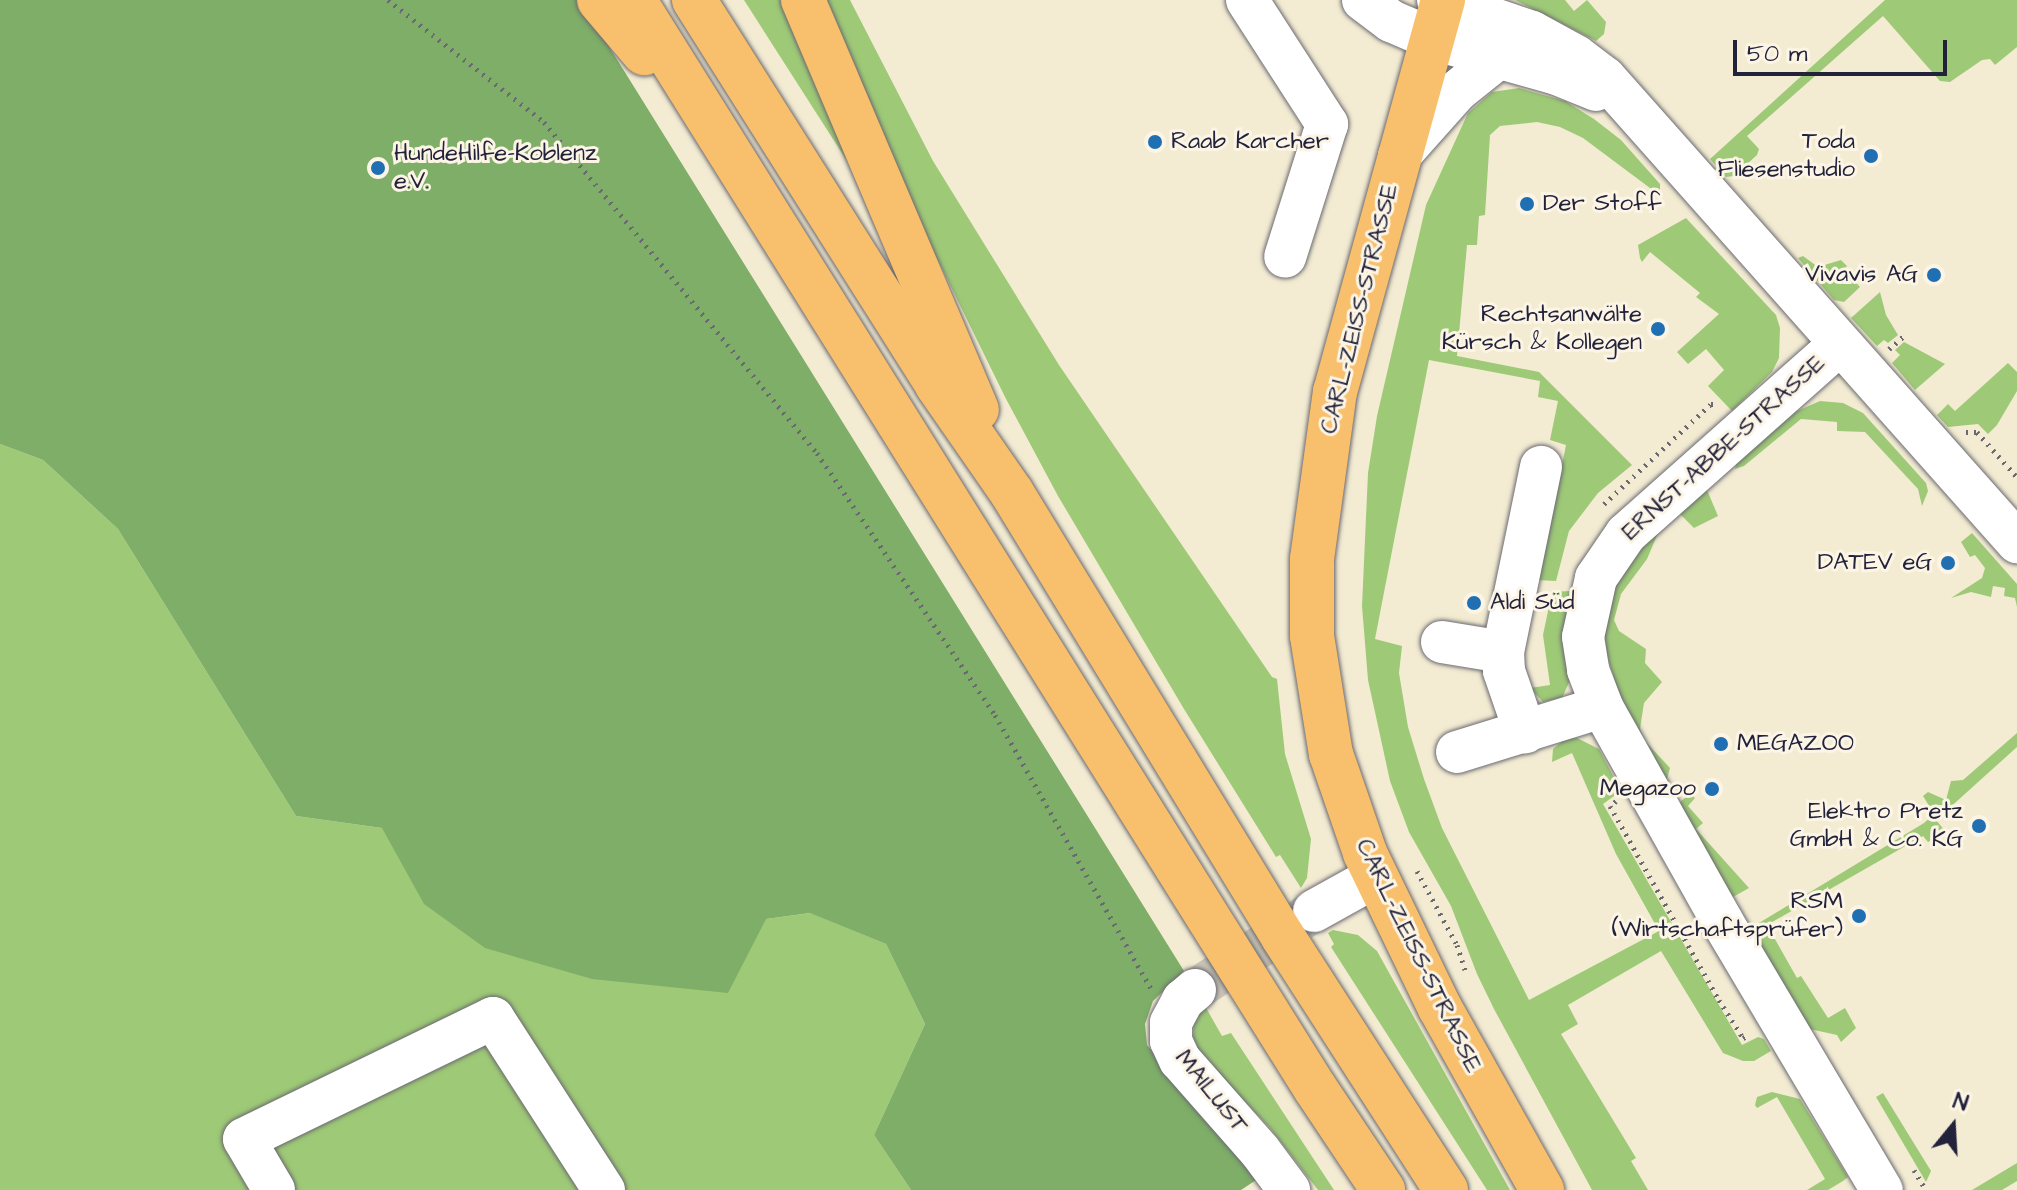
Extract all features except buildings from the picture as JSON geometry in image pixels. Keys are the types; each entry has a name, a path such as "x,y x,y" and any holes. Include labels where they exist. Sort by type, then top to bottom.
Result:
{"main road":[{"path":"599,0 639,48 695,96"},
{"path":"634,0 1315,1088 1383,1190"},
{"path":"694,0 937,385 1012,493 1266,911 1446,1190"},
{"path":"803,0 1012,493"},
{"name":"CARL-ZEISS-STRASSE","path":"1439,10 1335,391 1312,559 1312,636 1324,716 1343,793 1375,877 1440,1008 1542,1190"}],"street":[{"path":"1247,0 1327,124 1285,257"},
{"path":"1363,0 1391,21 1439,10 1517,26 1567,50 1605,78 2017,542"},
{"path":"1439,10 1498,58 1578,82 1632,111"},
{"path":"1399,156 1457,91 1498,58"},
{"name":"ERNST-ABBE-STRASSE","path":"1840,344 1656,506 1611,552 1589,597 1583,637 1588,670 1602,707 1722,921 1897,1178"},
{"path":"1525,732 1504,671 1503,652 1541,467"},
{"path":"1442,642 1503,652"},
{"path":"1457,752 1602,707"},
{"path":"1314,911 1375,877"},
{"name":"MAILUST","path":"1195,990 1183,1000 1171,1023 1171,1041 1180,1060 1260,1151 1289,1190"},
{"path":"274,1190 244,1139 493,1018 604,1190"}],"path":[{"path":"388,0 544,122 817,453 995,715 1171,1023"},
{"path":"1596,514 1610,497 1711,404 1723,403"},
{"path":"1619,799 1610,806 1719,1000 1743,1038 1753,1033"},
{"path":"1897,1178 1926,1190"}],"green space":[{"path":"0,0 580,0 1184,971 1153,1001 1145,1024 1147,1045 1259,1178 1241,1190 911,1190 874,1135 925,1024 886,944 810,913 766,919 728,993 592,979 485,948 424,904 382,828 296,816 118,529 43,460 0,444"},
{"path":"744,0 786,0 856,175"},
{"path":"822,0 850,0 933,161 1059,365 1272,677 1277,679 1285,754 1311,839 1307,878 1301,888 1280,855 1276,857 1184,709 1058,496 1005,397 902,187"},
{"path":"1515,0 1565,0 1574,11 1587,0 1606,22 1604,34 1596,41"},
{"path":"1885,0 2017,0 2017,47 1995,65 1990,59 1982,60 1950,82 1940,81 1883,16 1747,136 1759,149 1757,155 1734,176 1726,177 1710,159"},
{"path":"1519,88 1565,101 1594,119 1621,140 1660,184 1660,192 1658,194 1583,138 1560,127 1537,122 1500,126 1490,135 1485,215 1479,216 1477,245 1467,245 1457,356 1539,372 1632,465 1598,493 1569,531 1556,581 1536,580 1542,566 1566,445 1550,440 1558,401 1538,397 1540,381 1429,360 1375,639 1402,646 1399,673 1408,727 1424,779 1442,828 1529,1000 1659,931 1616,854 1572,753 1552,762 1553,749 1567,737 1577,738 1599,749 1621,791 1603,804 1742,1045 1758,1037 1764,1039 1771,1051 1754,1061 1743,1061 1723,1053 1661,951 1568,1005 1578,1024 1561,1034 1636,1158 1631,1161 1648,1190 1592,1190 1494,1009 1451,906 1409,832 1390,781 1368,680 1362,606 1368,473 1377,416 1426,205 1468,113 1492,92"},
{"path":"1686,218 1776,315 1780,328 1779,358 1772,372 1732,411 1708,386 1724,370 1706,349 1688,364 1677,352 1719,314 1696,297 1700,293 1650,252 1642,262 1640,258 1638,245"},
{"path":"1803,256 1818,267 1841,260 1847,266 1844,270 1860,287 1844,302 1834,300 1798,258"},
{"path":"1880,292 1886,315 1898,335 1888,343 1884,340 1877,346 1851,318"},
{"path":"1904,342 1945,364 1915,390 1892,363 1900,355 1895,350"},
{"path":"2008,363 2017,372 2017,391 1997,425 1988,434 1978,424 1948,427 1937,415 1948,404 1955,411"},
{"path":"1820,401 1843,403 1863,413 1926,483 1928,491 1922,506 1918,489 1865,432 1837,431 1837,422 1801,419 1744,466 1735,469 1737,460 1790,414"},
{"path":"0,444 43,460 118,529 296,816 382,828 766,919 811,913 886,944 925,1024 874,1135 911,1190 0,1190"},
{"path":"1707,490 1718,516 1694,528 1680,514"},
{"path":"1659,531 1647,559 1621,594 1614,620 1619,631 1646,649 1645,663 1662,682 1644,703 1640,729 1645,741 1670,768 1667,779 1662,779 1625,714 1602,639 1604,613 1623,567"},
{"path":"1972,533 2017,584 2017,607 2015,598 2004,596 2005,588 1993,586 1991,597 1971,592 1951,598 1982,578 1985,568 1975,555 1970,557 1961,542"},
{"path":"1570,591 1564,643 1571,678 1562,698 1543,702 1530,688 1550,685 1543,635 1552,592"},
{"path":"2017,733 2017,747 1936,820 1946,832 1928,842 1923,836 1767,925 1797,978 1801,976 1828,1018 1845,1008 1856,1028 1841,1042 1837,1035 1805,1028 1749,929 1924,823 1934,814 1923,796 1928,792 1946,800 1951,781 1963,780"},
{"path":"1691,793 1695,798 1688,806 1703,823 1696,829 1749,888 1733,897 1676,805"},
{"path":"1333,930 1358,935 1377,951 1510,1190 1487,1190 1331,947 1334,944 1328,933"},
{"path":"1205,1006 1222,1036 1231,1033 1334,1190 1318,1190 1270,1128 1202,1057 1193,1044 1194,1018"},
{"path":"1772,1092 1800,1099 1848,1177 1828,1190 1807,1190 1825,1179 1777,1097 1757,1108 1755,1105 1757,1097"},
{"path":"1883,1093 1931,1171 1926,1182 1876,1097"},
{"path":"2017,1163 2017,1181 2002,1190 1972,1190"}],"tunnel":[{"path":"1195,990 1311,913"}],"place":[{"name":"Raab Karcher","path":"1155,142"},
{"name":"Toda Fliesenstudio","path":"1871,156"},
{"name":"HundeHilfe-Koblenz e.V.","path":"378,168"},
{"name":"Der Stoff","path":"1527,204"},
{"name":"Vivavis AG","path":"1934,275"},
{"name":"Rechtsanwälte Kürsch & Kollegen","path":"1658,329"},
{"name":"DATEV eG","path":"1948,563"},
{"name":"Aldi Süd","path":"1474,603"},
{"name":"MEGAZOO","path":"1721,744"},
{"name":"Megazoo","path":"1712,789"},
{"name":"Elektro Pretz GmbH & Co. KG","path":"1979,826"},
{"name":"RSM (Wirtschaftsprüfer)","path":"1859,916"}]}
